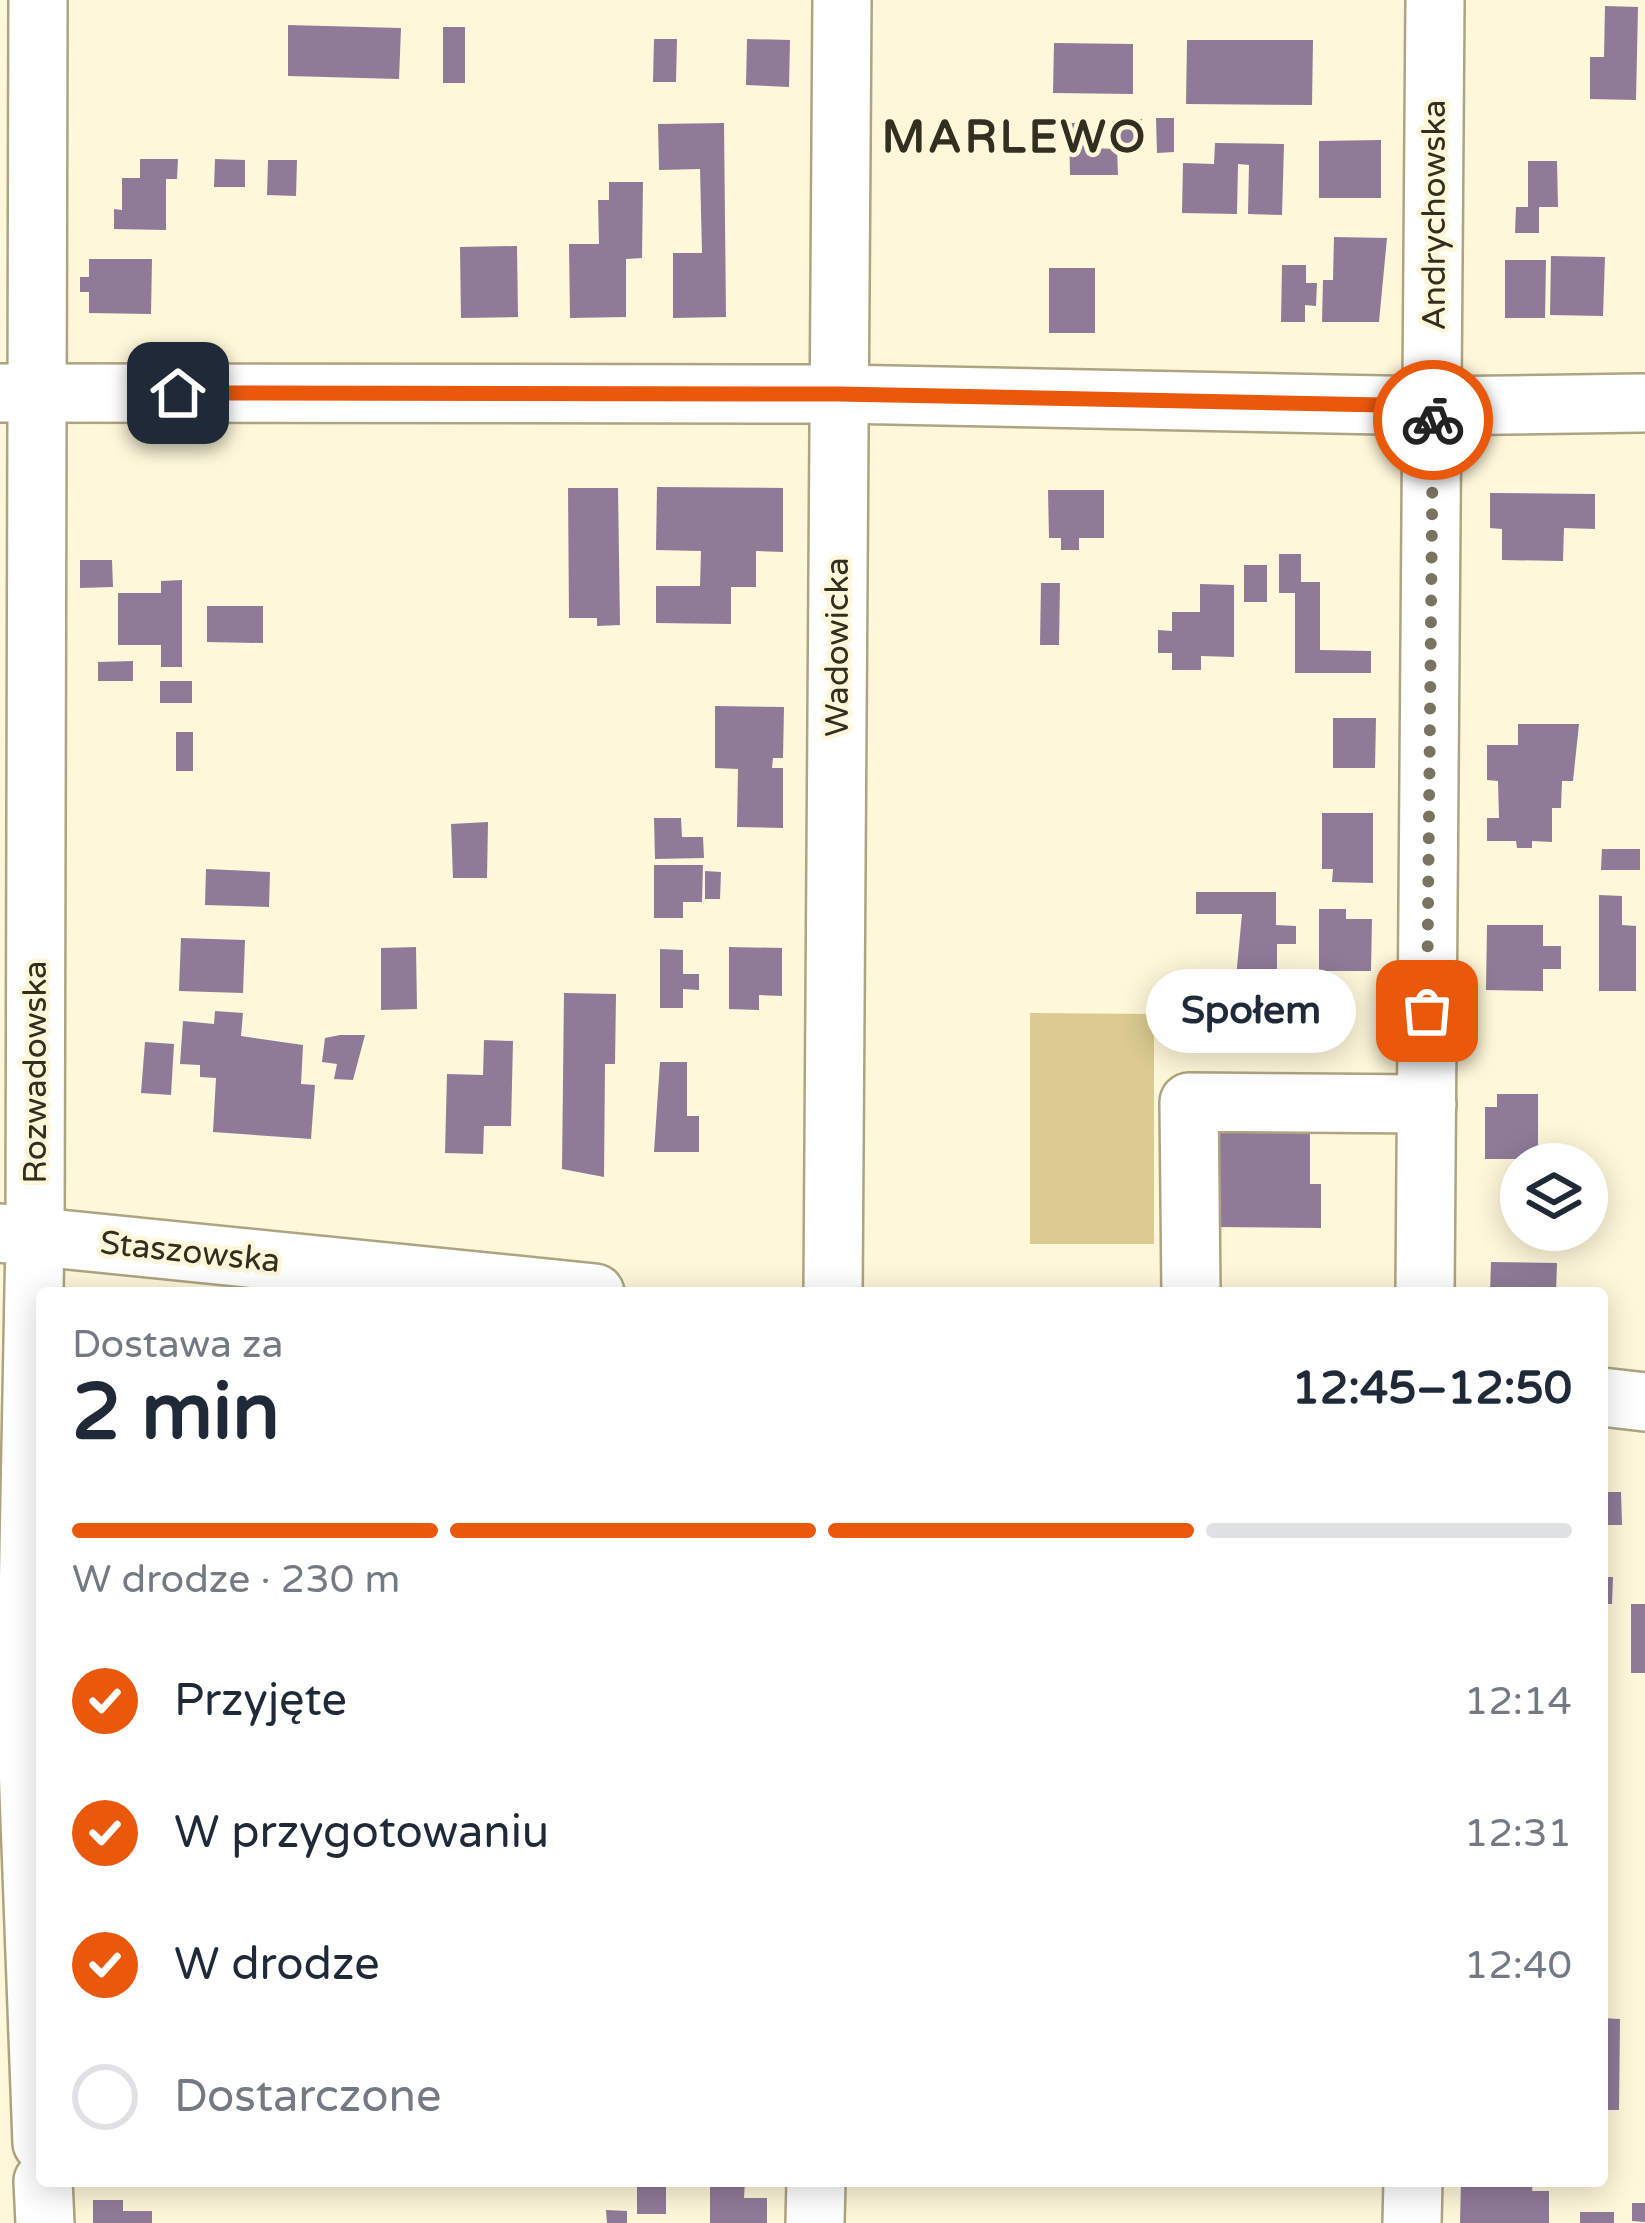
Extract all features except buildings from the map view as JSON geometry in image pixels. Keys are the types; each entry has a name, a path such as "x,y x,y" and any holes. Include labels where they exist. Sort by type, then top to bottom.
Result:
{"street":[{"name":"Rozwadowska","path":"36,1818 17,1235 18,393 38,0"},
{"name":"Wadowicka","path":"832,1287 842,0"},
{"name":"Andrychowska","path":"1425,1287 1436,0"},
{"path":"18,393 839,394 1433,406 1641,403"},
{"path":"1190,1287 1189,1102 1426,1104"},
{"name":"Staszowska","path":"17,1235 535,1287"},
{"path":"1608,1398 1645,1402"},
{"path":"44,2187 45,2223"},
{"path":"815,2223 816,2187"},
{"path":"1412,2187 1412,2223"}],"shaded area":[{"path":"1030,1013 1154,1014 1154,1244 1030,1244"}],"way so far":[{"path":"1427,1011 1433,420"}],"place":[{"name":"Społem","path":"1427,1011"}],"district":[{"name":"MARLEWO","path":"1015,138"}],"route":[{"path":"178,393 839,394 1433,406 1433,420"}]}
